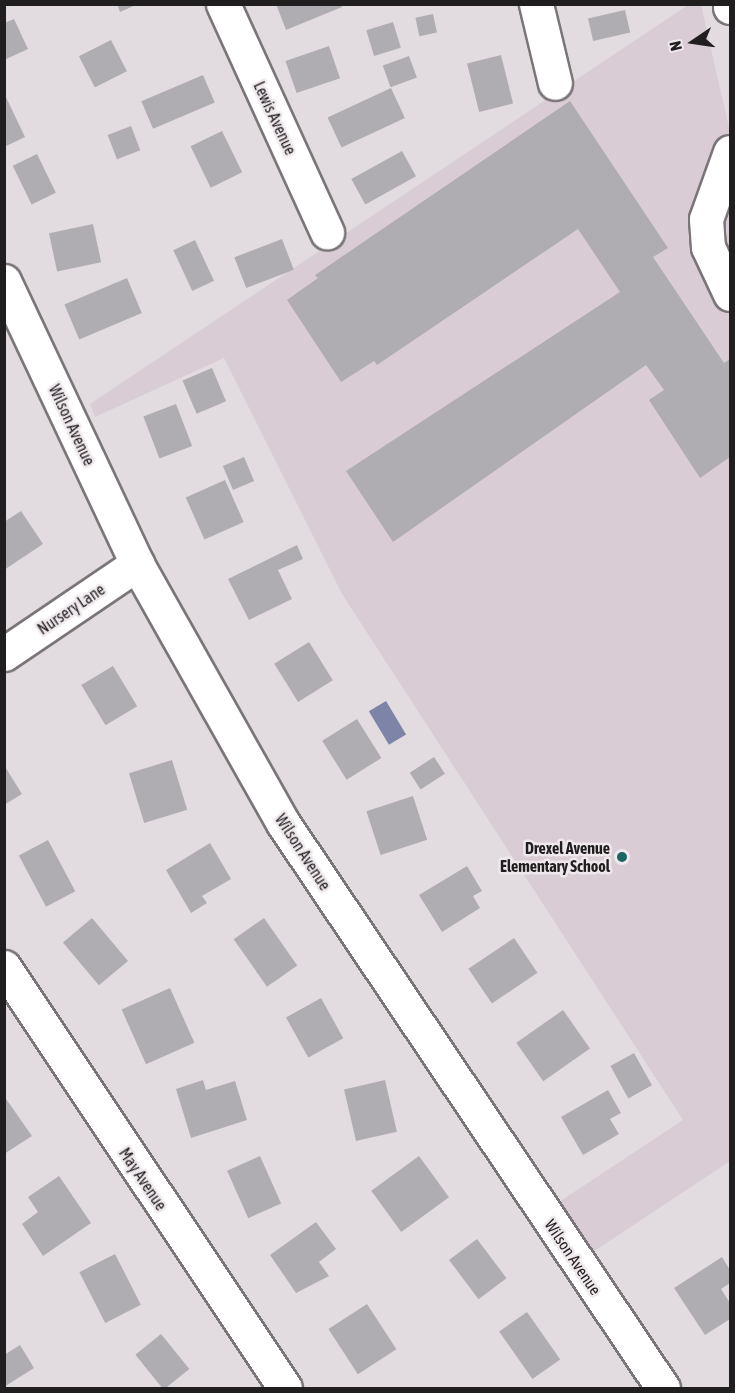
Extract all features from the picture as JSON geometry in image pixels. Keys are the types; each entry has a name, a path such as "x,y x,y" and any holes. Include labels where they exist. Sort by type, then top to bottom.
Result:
{"street":[{"name":"Lewis Avenue","path":"223,4 327,232"},
{"path":"536,4 555,83"},
{"path":"730,152 706,219 708,247 730,294"},
{"name":"Wilson Avenue","path":"7,293 137,564 283,823 663,1389"},
{"name":"Nursery Lane","path":"4,654 137,564"},
{"name":"May Avenue","path":"4,967 285,1389"}],"shaded area":[{"name":"Drexel Avenue Elementary School","path":"688,5 701,5 730,132 730,1161 590,1254 556,1204 683,1120 342,594 224,358 95,417 90,404"}],"water":[{"path":"386,701 406,734 389,745 369,711"}],"building":[{"path":"117,4 138,4 120,12"},
{"path":"276,4 341,4 342,7 286,30"},
{"path":"625,10 630,32 593,41 588,19"},
{"path":"433,14 437,33 419,36 415,18"},
{"path":"14,19 28,49 4,60 4,23"},
{"path":"393,22 401,48 374,56 366,30"},
{"path":"111,40 127,71 95,88 79,56"},
{"path":"329,46 340,78 297,93 286,61"},
{"path":"501,55 513,104 479,112 467,63"},
{"path":"409,56 417,78 391,87 383,66"},
{"path":"203,75 215,103 153,129 141,101"},
{"path":"391,88 405,118 342,147 328,118"},
{"path":"4,93 25,137 4,147"},
{"path":"570,101 668,248 653,257 724,363 730,359 730,457 700,478 649,400 664,390 646,365 393,542 346,471 620,292 578,229 377,365 374,361 341,382 287,300 318,278 315,275"},
{"path":"131,126 140,150 117,159 108,135"},
{"path":"222,131 242,172 211,188 191,146"},
{"path":"402,151 416,176 365,204 351,179"},
{"path":"37,154 56,193 32,204 13,166"},
{"path":"93,224 101,262 57,272 49,233"},
{"path":"282,239 294,270 246,288 234,257"},
{"path":"195,240 214,281 192,291 173,250"},
{"path":"127,278 142,313 79,340 64,305"},
{"path":"212,368 226,401 197,414 183,381"},
{"path":"176,404 192,446 159,459 143,417"},
{"path":"244,457 254,481 233,490 223,466"},
{"path":"225,480 244,522 204,540 186,497"},
{"path":"21,511 43,544 4,570 4,522"},
{"path":"297,545 303,559 278,570 292,599 249,620 228,579"},
{"path":"309,642 333,680 298,702 274,664"},
{"path":"113,666 137,706 105,725 81,685"},
{"path":"357,719 381,758 347,780 322,741"},
{"path":"434,757 445,774 421,790 410,773"},
{"path":"172,760 187,810 144,823 129,773"},
{"path":"4,765 22,794 4,805"},
{"path":"413,796 427,840 381,855 366,811"},
{"path":"48,840 75,891 46,907 19,855"},
{"path":"210,843 231,879 202,896 207,903 191,913 166,870"},
{"path":"467,866 482,891 473,896 480,908 442,932 419,895"},
{"path":"92,918 128,961 99,985 63,942"},
{"path":"264,918 297,966 267,987 234,939"},
{"path":"514,938 537,973 492,1004 468,969"},
{"path":"170,988 194,1043 146,1064 122,1010"},
{"path":"321,998 343,1038 308,1058 286,1017"},
{"path":"563,1010 590,1049 543,1081 516,1043"},
{"path":"634,1053 652,1085 628,1098 610,1066"},
{"path":"203,1080 206,1090 235,1081 247,1120 191,1138 176,1089"},
{"path":"385,1080 397,1132 356,1141 344,1089"},
{"path":"608,1090 621,1113 610,1119 619,1134 583,1155 561,1117"},
{"path":"4,1096 32,1136 4,1154"},
{"path":"260,1156 281,1204 248,1218 227,1171"},
{"path":"419,1156 449,1197 401,1232 371,1191"},
{"path":"59,1176 91,1223 43,1256 22,1224 38,1212 28,1197"},
{"path":"316,1222 336,1249 319,1262 329,1276 296,1293 270,1255"},
{"path":"477,1239 506,1278 479,1299 449,1260"},
{"path":"115,1254 141,1305 105,1323 79,1272"},
{"path":"722,1257 730,1270 730,1283 721,1289 730,1303 730,1319 705,1335 674,1288"},
{"path":"367,1304 396,1349 358,1374 328,1329"},
{"path":"527,1312 560,1360 532,1379 499,1332"},
{"path":"161,1334 189,1369 166,1388 162,1388 135,1355"},
{"path":"20,1345 34,1368 4,1387 4,1355"}],"place":[{"name":"Drexel Avenue Elementary School","path":"622,857"}]}
